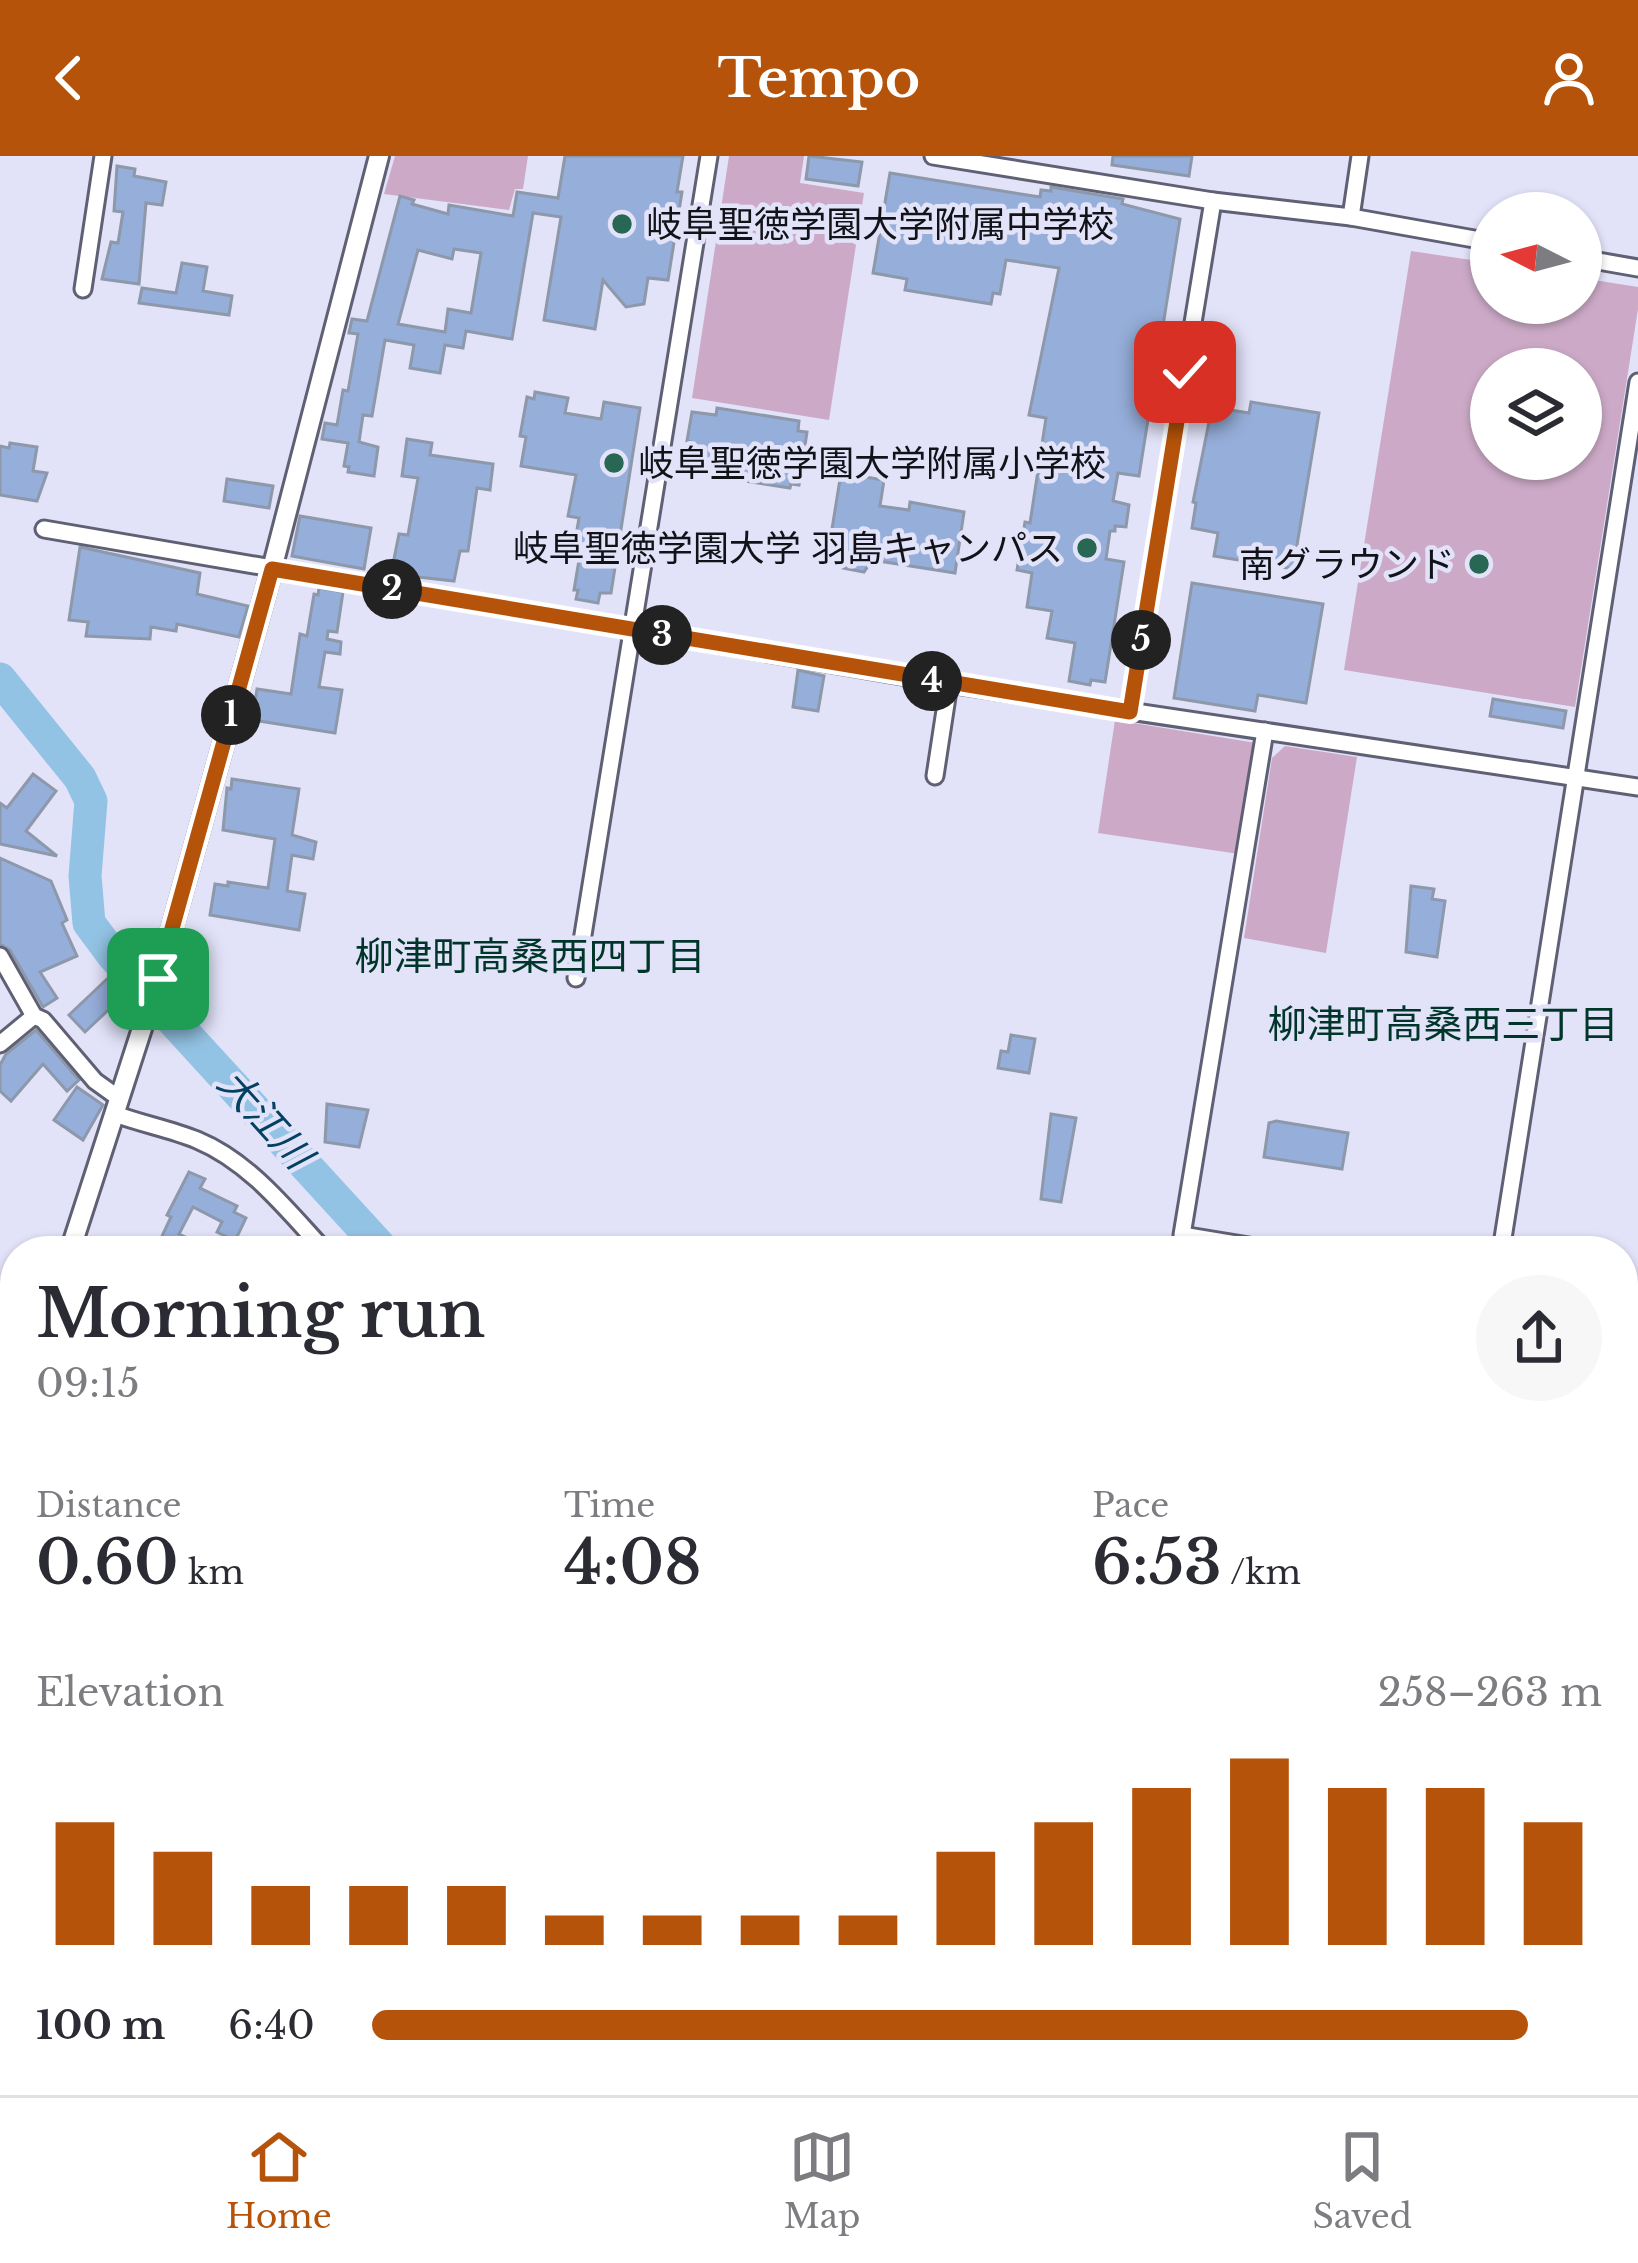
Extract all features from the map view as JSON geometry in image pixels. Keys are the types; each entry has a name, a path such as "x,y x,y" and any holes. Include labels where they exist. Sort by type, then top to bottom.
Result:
{"street":[{"path":"83,289 103,156"},
{"path":"75,1236 158,979 272,569 379,156"},
{"path":"576,978 710,156"},
{"path":"933,156 1035,164 1213,201 1351,217 1470,238"},
{"path":"1351,217 1360,156"},
{"path":"1130,712 1213,201"},
{"path":"1602,262 1638,268"},
{"path":"1503,1236 1638,382"},
{"path":"44,530 949,684 1638,788"},
{"path":"935,776 949,684"},
{"path":"1189,1236 1183,1235 1265,731"},
{"path":"0,956 34,1016 54,1032 117,1107 226,1155 264,1185 312,1236"},
{"path":"0,1045 34,1016"}],"shaded area":[{"path":"395,156 528,156 523,189 515,189 509,210 384,194"},
{"path":"729,156 804,156 800,183 864,193 829,420 692,398"},
{"name":"南グラウンド","path":"1411,251 1470,260 1470,324 1602,324 1602,281 1638,287 1575,707 1344,670"},
{"path":"1115,720 1256,743 1239,854 1098,833"},
{"path":"1285,746 1357,757 1326,953 1244,938 1272,758"}],"building":[{"path":"565,156 683,156 668,280 648,278 644,304 626,307 603,280 595,329 544,320 561,217 533,213 512,339 466,331 463,348 445,345 440,373 410,368 414,345 385,340 372,416 363,415 359,442 378,447 374,476 348,472 349,467 344,466 348,443 322,439 325,423 337,425 358,334 349,333 352,319 367,321 400,196 448,214 449,205 513,216 517,192 558,198","holes":["454,249 481,253 471,313 448,309 445,332 398,324 418,250 452,259"]},
{"path":"809,156 862,162 858,186 806,179"},
{"path":"1113,156 1192,156 1189,176 1112,165"},
{"path":"117,166 135,169 134,176 166,182 162,205 146,203 139,284 102,279 111,242 118,243 123,212 114,211"},
{"path":"890,173 1040,197 1041,190 1051,191 1051,187 1123,199 1122,204 1180,219 1139,476 1118,473 1113,501 1129,505 1126,527 1115,526 1110,531 1106,559 1124,562 1105,682 1069,681 1075,643 1047,638 1052,611 1027,607 1032,573 1017,570 1025,522 1030,523 1046,418 1029,415 1059,268 1006,260 1000,294 993,293 991,304 905,290 907,279 873,273"},
{"path":"182,263 207,267 203,291 232,296 229,315 139,303 142,288 176,293"},
{"path":"535,392 568,398 565,413 601,419 604,402 640,408 611,593 600,593 598,603 576,599 578,590 574,590 581,548 574,547 579,518 568,516 576,475 521,466 527,397 534,399"},
{"path":"1251,402 1319,413 1293,569 1214,556 1218,533 1192,528 1212,407 1249,413"},
{"path":"717,408 799,421 798,431 807,432 799,485 790,488 706,475 707,470 691,468 695,443 687,441 692,412 716,415"},
{"path":"407,439 432,443 430,455 493,464 490,490 477,488 468,551 460,551 454,581 391,574 399,534 408,535 418,478 402,476"},
{"path":"10,443 37,447 33,471 47,473 37,501 0,495 0,446 9,448"},
{"path":"841,473 884,480 880,506 909,510 910,502 964,512 955,573 872,560 864,572 827,560"},
{"path":"227,479 273,486 269,508 224,501"},
{"path":"300,516 371,528 364,569 292,556"},
{"path":"80,547 200,573 197,594 248,606 239,637 177,624 176,631 151,627 150,639 86,636 88,622 69,620"},
{"path":"1192,583 1323,604 1306,703 1258,695 1255,711 1174,698"},
{"path":"319,588 343,592 337,632 328,631 327,639 341,642 340,654 325,652 319,687 342,690 335,733 252,720 257,689 291,694 300,634 307,636"},
{"path":"798,670 824,676 818,711 793,707"},
{"path":"1493,699 1566,711 1563,728 1490,716"},
{"path":"33,774 56,791 26,831 57,856 0,844 0,803 7,808"},
{"path":"232,779 299,789 292,835 316,842 313,859 292,855 287,891 305,894 299,930 210,915 215,884 268,888 275,839 223,830"},
{"path":"0,858 51,881 67,920 62,923 77,956 40,972 57,998 43,1007 10,950 0,944"},
{"path":"1411,886 1434,889 1432,899 1445,901 1437,957 1406,952"},
{"path":"107,979 123,996 85,1032 69,1015"},
{"path":"36,1030 79,1080 67,1091 43,1064 11,1101 0,1091 0,1065 6,1054"},
{"path":"1011,1035 1035,1039 1029,1073 998,1068"},
{"path":"77,1087 103,1105 83,1140 54,1120"},
{"path":"327,1104 368,1110 359,1147 325,1142"},
{"path":"1051,1114 1076,1118 1061,1202 1041,1199"},
{"path":"1269,1123 1348,1133 1342,1169 1264,1157"},
{"path":"189,1172 205,1179 200,1188 237,1206 234,1212 246,1218 237,1236 225,1236 217,1232 222,1222 193,1207 179,1234 183,1236 162,1236 171,1217 167,1215"}],"waterway":[{"name":"大江川","path":"0,679 80,778 91,801 85,876 89,923 112,954 370,1236"}],"place":[{"name":"岐阜聖徳学園大学附属中学校","path":"622,224"},
{"name":"岐阜聖徳学園大学附属小学校","path":"614,463"},
{"name":"岐阜聖徳学園大学 羽島キャンパス","path":"1087,548"},
{"name":"南グラウンド","path":"1479,564"}],"district":[{"name":"柳津町高桑西四丁目","path":"530,956"},
{"name":"柳津町高桑西三丁目","path":"1443,1024"}],"route":[{"path":"158,979 272,569 1130,712 1185,372"}]}
